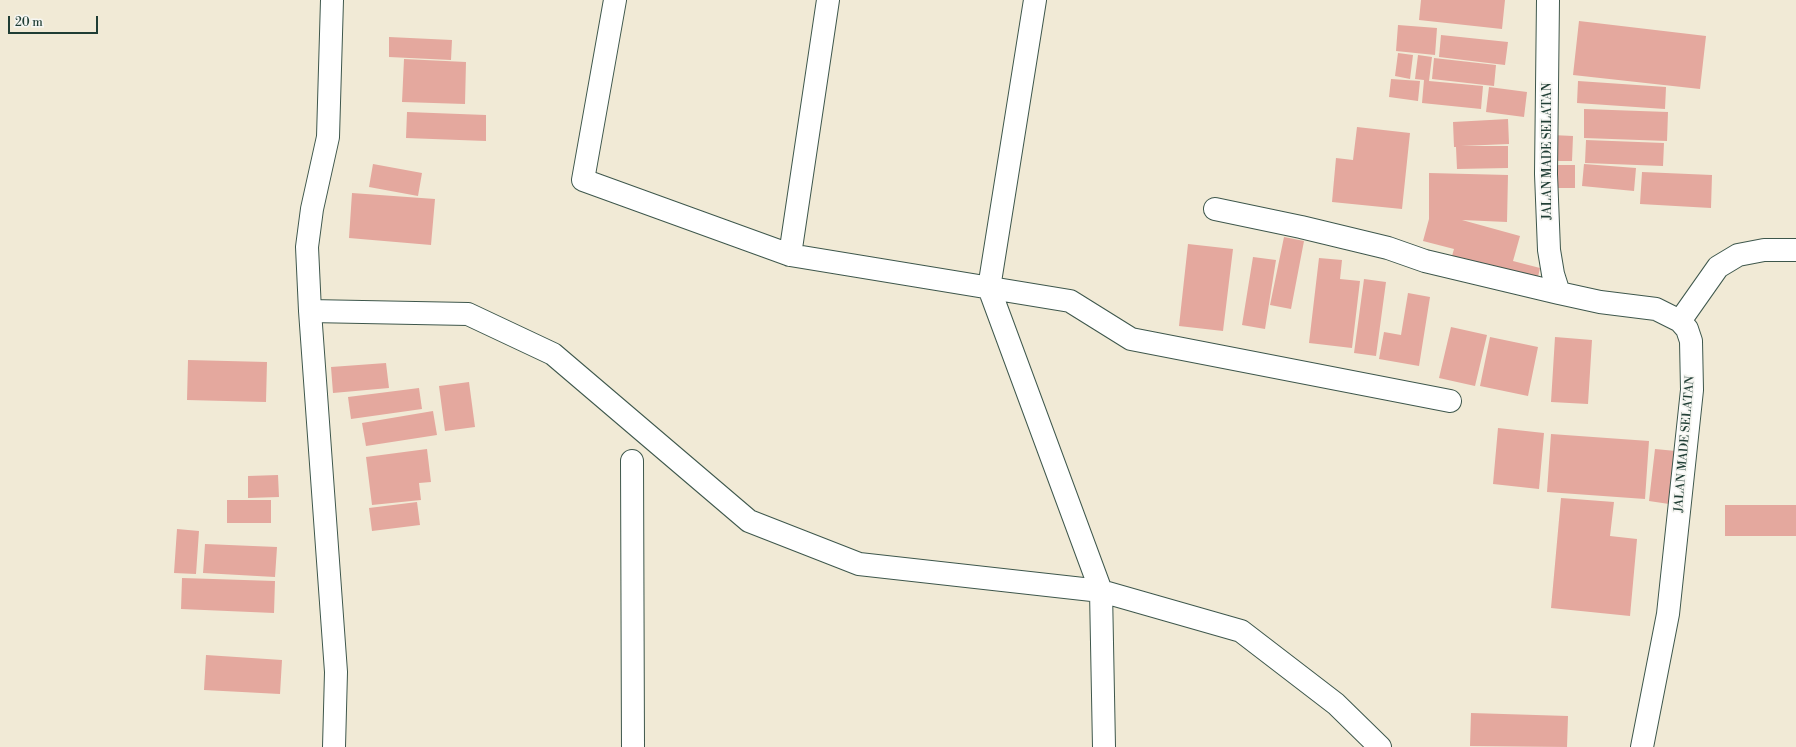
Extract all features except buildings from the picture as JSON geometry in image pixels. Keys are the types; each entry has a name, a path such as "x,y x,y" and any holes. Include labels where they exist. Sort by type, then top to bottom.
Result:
{"street":[{"path":"332,0 328,137 312,209 306,247 336,672 334,747"},
{"path":"615,0 583,180 790,254 1070,301 1130,339 1450,401"},
{"path":"790,254 828,0"},
{"path":"1035,0 989,288 1101,591 1104,747"},
{"name":"JALAN MADE SELATAN","path":"1548,0 1546,174 1549,250 1553,274 1559,293"},
{"path":"1215,209 1388,248 1425,261 1559,293 1600,302 1656,309 1680,320 1718,267 1738,255 1764,250 1796,250"},
{"path":"310,311 468,314 553,354 749,521 859,564 1101,591 1241,631 1336,704 1380,747"},
{"name":"JALAN MADE SELATAN","path":"1642,747 1668,614 1692,390 1691,341 1687,329 1680,320"},
{"path":"632,461 633,747"}]}
